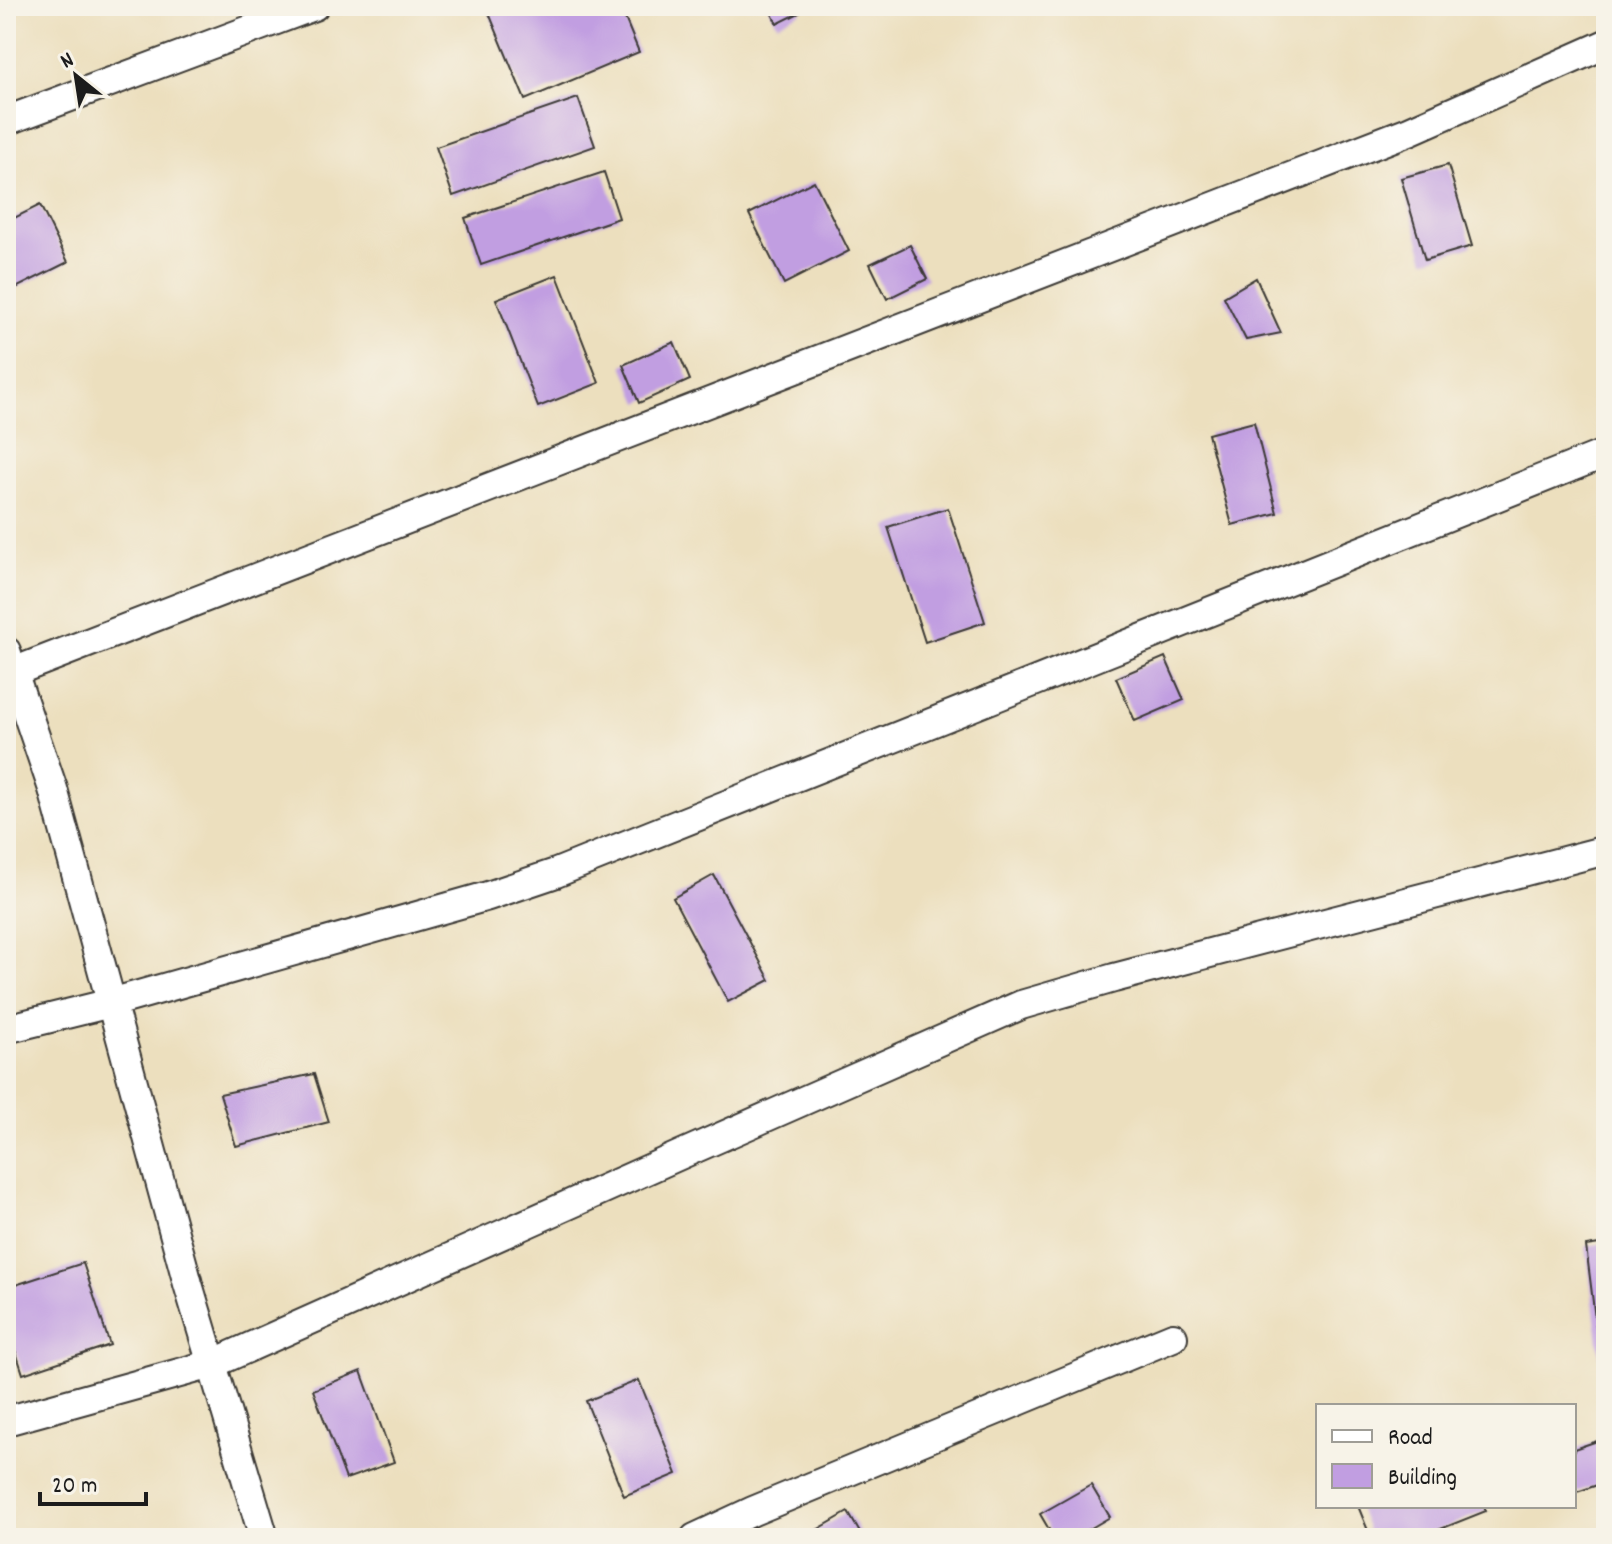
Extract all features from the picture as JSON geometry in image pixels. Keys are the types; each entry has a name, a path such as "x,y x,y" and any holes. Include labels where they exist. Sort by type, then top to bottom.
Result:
{"street":[{"path":"6,121 314,6"},
{"path":"264,1538 212,1364 53,789 10,661 1409,131 1606,44"},
{"path":"6,1029 111,1003 488,896 556,873 1606,453"},
{"path":"6,1421 212,1364 1021,1005 1606,850"},
{"path":"695,1538 753,1511 1173,1337"}],"building":[{"path":"486,6 620,6 639,52 525,100"},
{"path":"768,6 798,6 801,12 777,24"},
{"path":"578,98 595,146 453,196 436,147"},
{"path":"1448,165 1472,246 1425,260 1401,178"},
{"path":"604,172 619,218 481,265 465,218"},
{"path":"814,181 849,251 784,284 749,214"},
{"path":"40,205 68,262 6,293 6,222"},
{"path":"910,245 927,279 887,299 870,264"},
{"path":"557,275 599,383 538,407 496,299"},
{"path":"1256,278 1281,333 1246,340 1224,297"},
{"path":"674,342 690,380 639,403 623,365"},
{"path":"1254,422 1277,513 1232,525 1208,434"},
{"path":"948,508 985,622 925,642 888,527"},
{"path":"1165,657 1184,700 1135,721 1116,678"},
{"path":"714,875 770,980 728,1002 673,898"},
{"path":"314,1074 329,1122 236,1146 220,1094"},
{"path":"1606,1243 1606,1391 1604,1391 1586,1246"},
{"path":"83,1263 110,1345 23,1374 6,1321 6,1288"},
{"path":"361,1371 394,1462 346,1479 313,1390"},
{"path":"639,1380 677,1474 624,1496 586,1401"},
{"path":"1606,1438 1606,1482 1576,1492 1576,1448"},
{"path":"1091,1485 1110,1517 1074,1538 1054,1538 1040,1514"},
{"path":"1359,1508 1485,1508 1486,1511 1418,1538 1371,1538"},
{"path":"848,1512 863,1538 803,1538"}]}
